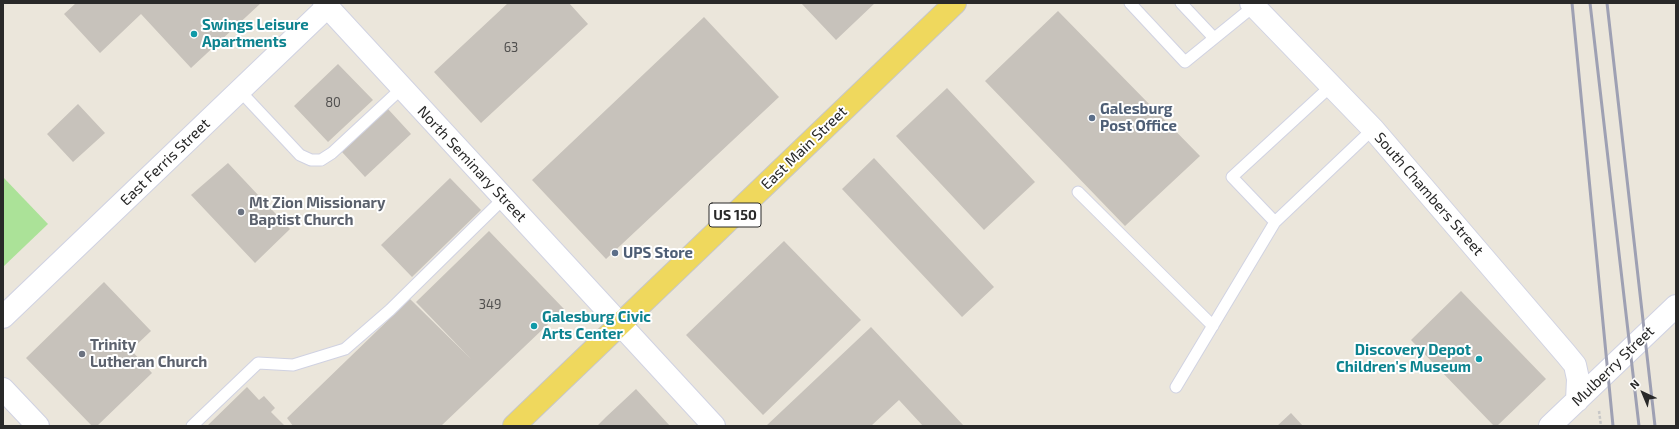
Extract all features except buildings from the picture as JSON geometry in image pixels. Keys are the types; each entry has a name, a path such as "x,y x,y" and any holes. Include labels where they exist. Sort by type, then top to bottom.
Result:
{"main road":[{"name":"East Main Street","path":"514,426 955,3"}],"street":[{"name":"South Chambers Street","path":"1253,4 1373,129 1575,365 1578,379 1577,401"},
{"name":"North Seminary Street","path":"326,5 714,426"},
{"name":"East Ferris Street","path":"3,317 240,91 326,5"},
{"name":"Mulberry Street","path":"1550,426 1676,306"},
{"path":"3,389 38,426"}],"lane":[{"path":"1130,3 1185,62 1253,4"},
{"path":"1181,3 1214,38"},
{"path":"1275,222 1232,177 1331,86"},
{"path":"240,91 300,155 311,160 321,160 332,154 402,88"},
{"path":"1176,387 1275,222 1373,129"},
{"path":"1078,192 1213,326"},
{"path":"192,426 258,363 293,365 345,349 390,310 504,198"}],"green space":[{"path":"3,177 48,224 3,267"}],"railway":[{"path":"1572,3 1613,426"},
{"path":"1590,3 1639,426"},
{"path":"1607,3 1655,426"}],"place":[{"name":"Swings Leisure Apartments","path":"194,34"},
{"name":"Galesburg Post Office","path":"1092,118"},
{"name":"Mt Zion Missionary Baptist Church","path":"241,212"},
{"name":"UPS Store","path":"615,253"},
{"name":"Galesburg Civic Arts Center","path":"534,326"},
{"name":"Trinity Lutheran Church","path":"82,354"},
{"name":"Discovery Depot Children's Museum","path":"1479,359"}]}
